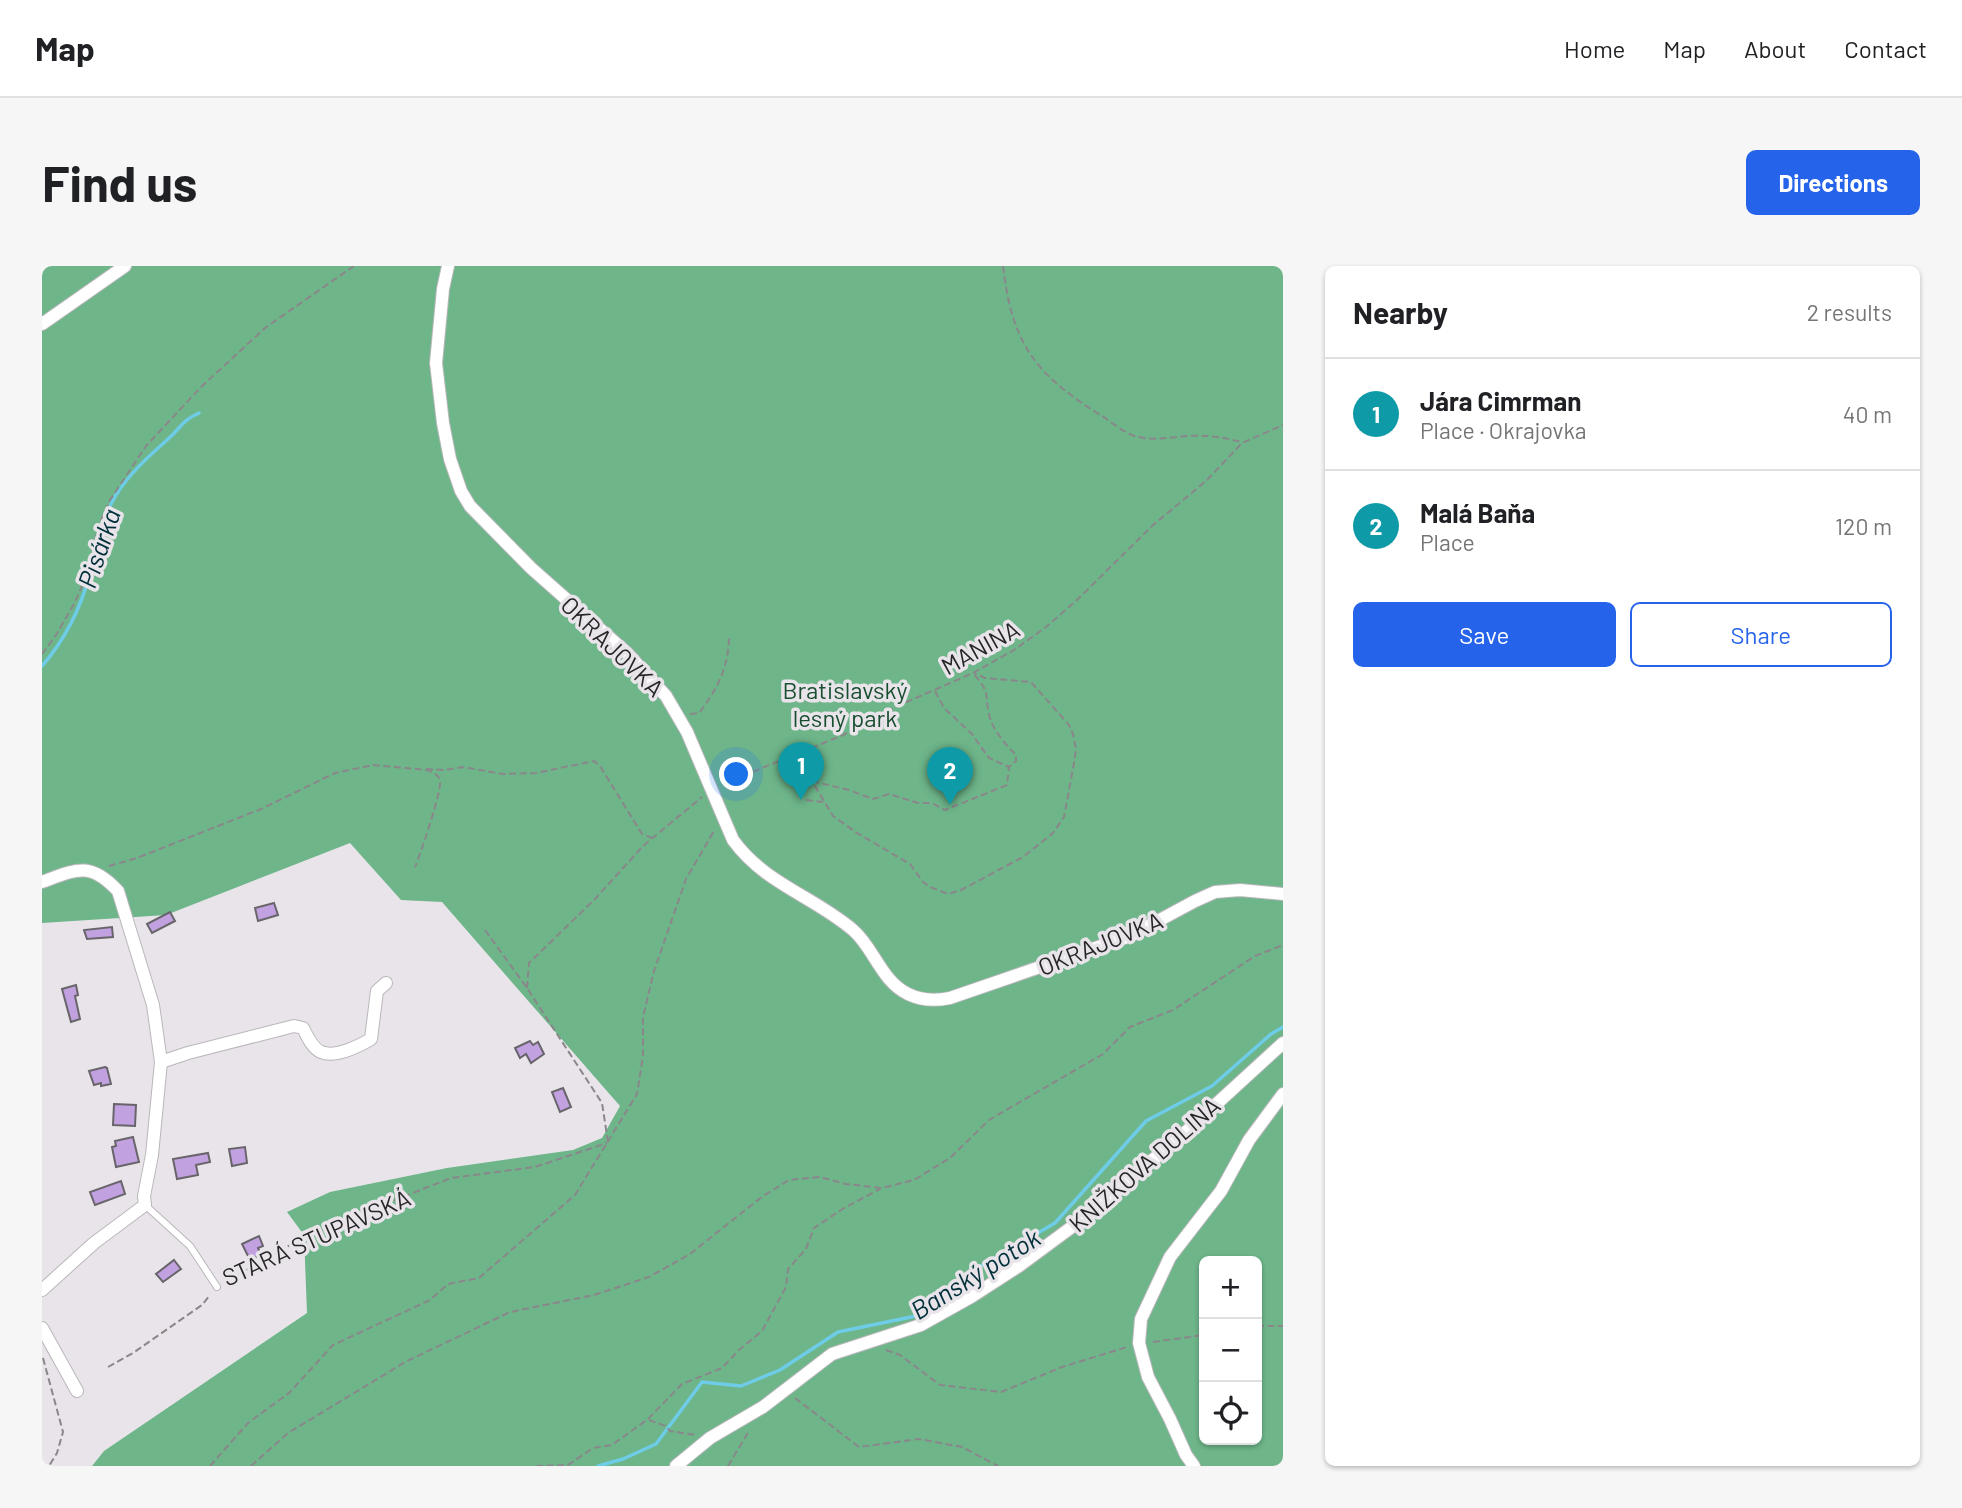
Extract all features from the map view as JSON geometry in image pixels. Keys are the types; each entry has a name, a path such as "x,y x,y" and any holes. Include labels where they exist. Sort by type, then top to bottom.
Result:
{"street":[{"path":"42,324 125,266"},
{"name":"OKRAJOVKA","path":"448,266 443,289 436,363 450,459 461,491 471,506 531,568 642,668 676,711 733,840 758,869 855,931 893,984 907,994 936,1001 971,992 1129,936 1216,892 1240,890 1283,894"},
{"path":"42,882 76,871 92,870 109,881 118,891 153,1005 161,1062 145,1205 94,1243 42,1290"},
{"path":"161,1062 293,1027 303,1028 314,1046 322,1052 333,1053 360,1046 371,1038 377,991 386,983"},
{"name":"KNIŽKOVA DOLINA","path":"676,1466 710,1438 764,1407 832,1353 921,1325 1019,1266 1084,1218 1189,1129 1283,1043"},
{"path":"1194,1466 1148,1377 1139,1343 1141,1319 1170,1257 1221,1191 1249,1140 1283,1094"},
{"path":"42,1328 76,1391"}],"lane":[{"name":"STARÁ STUPAVSKÁ","path":"145,1205 190,1246 217,1287"}],"path":[{"path":"42,654 74,604 110,500 146,446 201,387 265,328 354,266"},
{"path":"1003,266 1013,322 1028,351 1044,372 1066,393 1136,437 1163,440 1223,437 1242,443"},
{"name":"MANINA","path":"210,1466 248,1423 289,1393 334,1345 430,1300 448,1284 479,1278 575,1195 638,1094 643,1056 643,1017 654,971 686,879 720,821 720,795 727,783 843,735 900,705 973,673 1014,650 1077,600 1152,526 1207,480 1242,443 1283,425"},
{"path":"676,711 695,715 706,705 725,667 729,636"},
{"path":"810,780 873,799 889,794 918,803 932,803 945,810 1007,785 1009,767 1014,763 1016,755 1000,738 988,713 987,690 973,673"},
{"path":"784,757 820,792 832,816 910,864 923,882 942,893 961,890 1023,857 1060,826 1068,807 1076,749 1069,725 1031,682 985,678 973,673"},
{"path":"935,690 944,708 972,734 989,758 1009,767"},
{"path":"412,769 444,770 463,767 503,774 536,773 594,761 600,766 642,834 655,839"},
{"path":"92,870 137,858 226,823 335,773 373,765 435,773 440,778 441,785 430,816 423,849 415,867"},
{"path":"527,988 529,963 595,899 643,846 655,839 698,799 713,792"},
{"path":"806,800 824,802"},
{"path":"485,930 527,988 602,1103 608,1143"},
{"path":"536,1466 568,1465 593,1448 612,1446 648,1419 682,1384 722,1368 762,1331 786,1287 788,1269 806,1249 814,1228 881,1188 914,1180 950,1158 989,1120 1103,1054 1130,1027 1173,1010 1255,956 1283,945"},
{"name":"STARÁ STUPAVSKÁ","path":"217,1287 289,1245 451,1178 535,1167 608,1143"},
{"path":"251,1466 288,1433 407,1361 510,1312 594,1296 649,1277 690,1254 763,1196 789,1180 820,1177 846,1184 881,1188"},
{"path":"108,1367 202,1305 217,1287"},
{"path":"1262,1326 1283,1326"},
{"path":"865,1343 900,1355 940,1385 1002,1392 1062,1367 1139,1343 1199,1336"},
{"path":"44,1360 63,1432 57,1453 49,1466"},
{"path":"786,1391 859,1447 919,1439 962,1447 999,1466"},
{"path":"648,1419 666,1426 670,1431 710,1438"},
{"path":"728,1466 749,1430"}],"green space":[{"name":"Bratislavský lesný park","path":"42,266 1283,266 1283,1466 92,1466 104,1451 307,1313 304,1235 287,1212 330,1192 447,1168 573,1150 602,1138 620,1106 442,902 401,900 350,843 166,915 42,923"}],"building":[{"path":"274,903 278,915 258,921 255,908"},
{"path":"170,912 175,921 152,933 147,924"},
{"path":"112,927 113,937 87,939 84,930"},
{"path":"76,985 78,995 75,996 80,1019 71,1022 62,989"},
{"path":"530,1041 533,1045 538,1042 544,1054 531,1063 526,1054 520,1058 515,1048"},
{"path":"105,1067 111,1084 94,1085 89,1071"},
{"path":"563,1088 571,1107 560,1112 552,1092"},
{"path":"114,1104 136,1105 135,1126 113,1125"},
{"path":"133,1137 139,1162 116,1167 112,1147 116,1146 115,1141"},
{"path":"245,1147 247,1163 232,1166 229,1149"},
{"path":"208,1153 210,1162 196,1165 198,1175 177,1179 173,1159"},
{"path":"121,1181 125,1194 95,1205 90,1192"},
{"path":"259,1236 263,1246 258,1248 261,1255 250,1260 242,1244"},
{"path":"174,1260 181,1269 163,1282 156,1274"}],"waterway":[{"name":"Pisárka","path":"42,666 58,646 76,612 86,588 103,524 116,495 146,459 185,422 199,413"},
{"name":"Banský potok","path":"598,1466 623,1459 656,1444 702,1382 741,1386 780,1370 838,1332 916,1316 964,1276 1055,1223 1146,1121 1212,1086 1271,1034 1283,1027"}],"place":[{"name":"Jára Cimrman","path":"801,800"},
{"name":"Malá Baňa","path":"950,805"}]}
